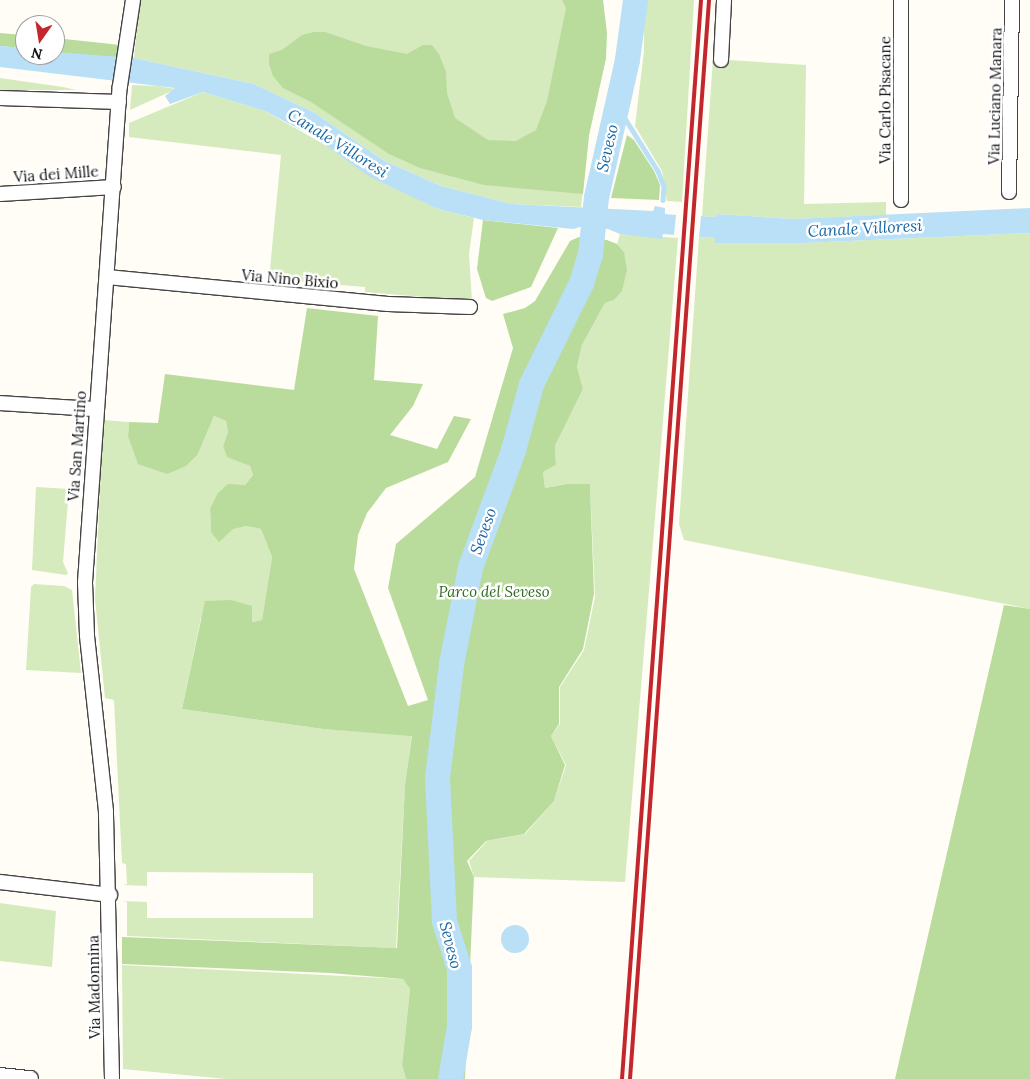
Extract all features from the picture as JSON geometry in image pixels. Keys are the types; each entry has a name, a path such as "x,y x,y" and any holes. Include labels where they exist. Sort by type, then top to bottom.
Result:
{"street":[{"name":"Via San Martino","path":"110,895 101,742 86,608 95,409 114,187 120,86 133,0"},
{"path":"721,60 724,0"},
{"name":"Via Carlo Pisacane","path":"901,0 901,200"},
{"name":"Via Luciano Manara","path":"1009,192 1012,0"},
{"path":"0,98 119,102"},
{"name":"Via dei Mille","path":"0,194 114,187"},
{"name":"Via Nino Bixio","path":"107,277 379,304 470,307"},
{"path":"0,403 95,409"},
{"path":"0,882 110,895"},
{"name":"Via Madonnina","path":"110,895 112,1079"},
{"path":"0,1075 31,1078"}],"green space":[{"path":"140,0 603,0 606,58 589,135 581,207 512,204 441,186 383,160 315,113 254,84 134,58"},
{"path":"562,0 603,0 607,33 606,58 589,135 583,194 484,185 420,168 389,154 311,102 283,88 273,76 269,64 269,54 282,50 302,35 314,32 325,32 366,46 407,54 423,45 432,45 439,54 446,72 447,93 455,118 488,140 516,141 536,130 547,101 566,8"},
{"path":"644,0 694,0 682,202 667,201 662,171 635,126 644,51"},
{"path":"0,33 15,34 15,47 0,46"},
{"path":"65,39 121,45 119,59 65,53"},
{"path":"713,59 806,65 804,204 886,202 886,215 793,219 717,214 716,217 702,216"},
{"path":"0,78 63,87 76,90 0,90"},
{"path":"132,85 157,86 176,89 130,110"},
{"path":"203,92 265,111 438,209 474,218 469,254 472,301 365,292 365,287 269,279 281,155 129,137 129,123"},
{"path":"627,135 634,140 654,171 660,185 659,200 611,198"},
{"path":"483,220 558,228 531,287 492,301 486,298 477,269"},
{"path":"1030,233 1030,609 684,540 679,524 699,237 715,238 715,243 803,243"},
{"path":"620,234 678,238 625,882 474,877 469,861 487,841 525,834 554,801 566,765 551,736 560,724 560,687 584,650 595,597 590,484 567,484 545,488 543,472 556,465 555,446 583,389 577,367 582,345 605,303 614,300 624,252 617,244"},
{"name":"Parco del Seveso","path":"579,237 607,240 617,244 624,252 627,270 622,291 614,300 605,303 582,345 577,367 583,389 555,446 556,465 543,472 545,488 567,484 590,484 594,594 583,649 559,687 559,724 551,736 565,765 554,801 524,834 486,841 467,861 474,877 465,1079 406,1079 402,1065 410,989 403,979 330,973 122,964 122,937 397,948 405,785 412,736 323,729 182,709 205,601 231,600 252,606 252,622 262,620 272,557 261,529 246,526 233,529 219,542 211,532 210,509 217,494 228,484 245,485 253,475 250,466 227,457 223,446 228,432 226,421 214,416 198,454 186,466 167,474 138,464 128,436 129,422 158,423 165,374 294,390 307,308 378,316 374,380 423,384 413,406 390,435 437,449 454,416 471,419 448,462 386,488 367,513 358,535 354,569 408,706 428,700 388,588 396,544 475,477 513,348 503,314 525,308 535,301 570,241"},
{"path":"214,416 226,421 228,432 223,446 227,456 250,466 253,475 245,485 217,494 210,510 211,532 246,526 261,529 272,557 262,620 252,622 252,606 201,618 182,709 323,729 412,735 405,787 396,948 127,936 127,902 122,901 147,902 147,918 313,918 313,873 147,872 147,886 123,885 127,884 126,864 122,863 114,700 105,698 95,599 103,420 129,422 128,436 198,454"},
{"path":"36,487 69,489 63,562 68,573 66,575 32,570"},
{"path":"34,584 64,586 72,590 81,673 26,670 31,587"},
{"path":"1004,605 1030,609 1030,1079 895,1079"},
{"path":"0,903 56,911 52,967 0,961"},
{"path":"122,965 403,979 410,989 402,1065 406,1079 226,1079 123,1069"}],"water":[{"path":"0,46 15,47 15,65 65,65 65,53 134,58 254,84 315,113 383,160 441,186 512,204 653,211 655,206 665,208 665,214 676,215 674,235 663,234 662,239 620,234 608,229 580,227 573,229 483,220 438,209 370,177 314,137 265,111 203,92 170,104 165,96 175,88 0,67"},
{"name":"Canale Villoresi","path":"1030,208 1030,233 803,243 715,243 715,238 699,237 701,216 716,217 717,214 793,219"},
{"path":"515,925 525,929 529,939 525,949 515,953 505,949 501,939 505,929"}],"waterway":[{"name":"Seveso","path":"450,1079 459,1026 459,968 444,921 437,777 451,664 470,567 513,450 531,384 581,283 590,254 596,197 627,59 635,0"},
{"path":"616,104 658,171 664,187 663,200"}],"railway":[{"path":"622,1079 701,0"},
{"path":"630,1079 709,0"}]}
